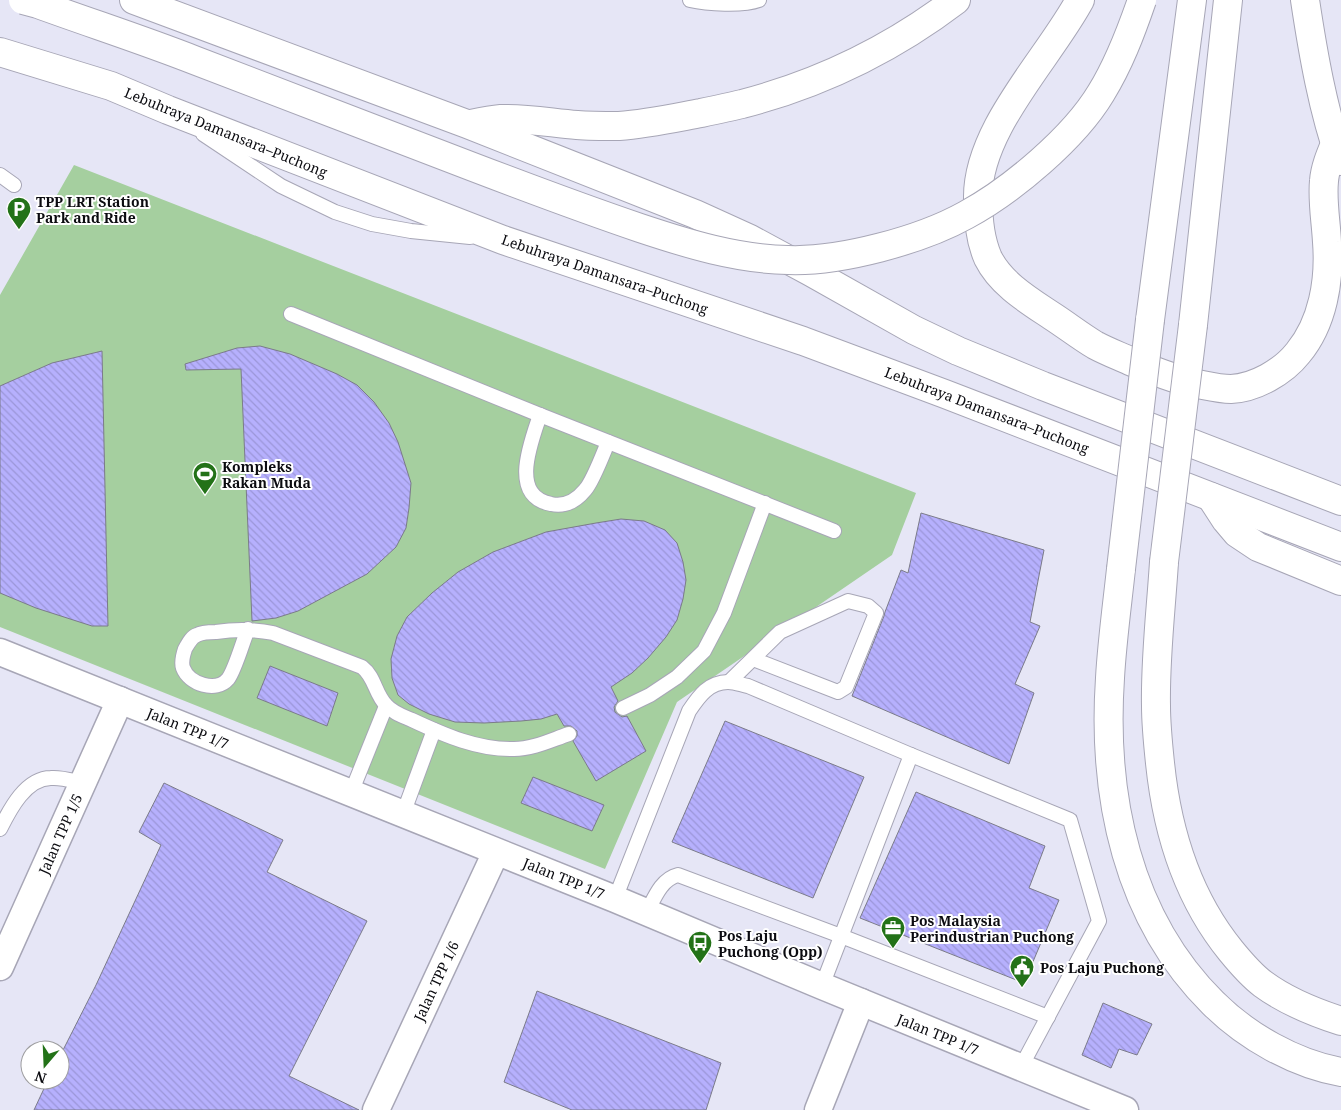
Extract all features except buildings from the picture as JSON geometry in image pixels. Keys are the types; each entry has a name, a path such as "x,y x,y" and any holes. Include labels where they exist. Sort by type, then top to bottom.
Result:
{"highway":[{"path":"23,0 194,60 580,208 676,240 719,252 790,260 825,258 862,251 936,229 966,215 1034,168 1082,120 1100,95 1118,62 1142,0"},
{"path":"134,0 467,124 711,221 811,272 914,330 958,351 1043,386 1341,501"},
{"path":"467,124 501,119 618,126 658,122 742,104 823,77 859,60 902,36 956,0"},
{"path":"1080,0 1010,107 994,135 985,156 980,174 978,197 981,231 988,258 1001,276 1020,294 1097,346 1154,372 1210,387 1230,389 1248,386 1264,379 1281,369 1296,355 1310,338 1318,319 1324,296 1327,246 1324,181 1329,158 1338,153 1324,101 1305,0"},
{"path":"1192,0 1150,320 1121,569 1110,679 1109,716 1112,782 1125,853 1135,882 1166,945 1184,971 1204,995 1225,1015 1253,1036 1309,1063 1341,1072"},
{"path":"1228,0 1164,562 1156,677 1158,741 1166,808 1174,842 1187,877 1201,906 1220,937 1239,961 1262,983 1289,1000 1319,1014 1341,1021"},
{"name":"Lebuhraya Damansara–Puchong","path":"0,52 111,86 503,240 803,341 1341,547"},
{"path":"1211,496 1226,520 1237,533 1258,547 1341,581"}],"street":[{"name":"Jalan TPP 1/7","path":"0,652 647,912 1125,1110"},
{"name":"Jalan TPP 1/5","path":"3,952 120,700"},
{"name":"Jalan TPP 1/6","path":"376,1110 496,852"},
{"path":"818,1110 861,1002"}],"lane":[{"path":"690,0 751,3 759,0"},
{"path":"0,175 14,185"},
{"path":"291,314 834,531"},
{"path":"540,415 528,452 526,468 528,484 534,496 544,503 558,505 572,502 586,490 608,442"},
{"path":"622,708 650,695 677,677 704,651 724,614 764,503"},
{"path":"729,682 780,632 848,601 868,606 876,614 846,687 838,692 753,659"},
{"path":"248,629 227,681 211,687 193,680 186,674 182,661 189,642 196,635 248,629 273,633 362,667 371,676 386,706 394,712 434,730 474,744 494,748 515,749 538,745 569,734"},
{"path":"615,899 688,711 700,695 714,684 729,682 748,686 1070,820 1099,922 1021,1068"},
{"path":"351,793 386,706"},
{"path":"403,814 434,730"},
{"path":"822,986 911,755"},
{"path":"0,829 12,805 24,791 39,779 52,777 83,783"},
{"path":"647,912 659,890 671,877 678,875 1048,1017"}],"green space":[{"path":"74,165 916,493 892,555 677,702 605,869 0,627 0,295"}],"place":[{"name":"TPP LRT Station Park and Ride","path":"19,230"},
{"name":"Kompleks Rakan Muda","path":"205,495"},
{"name":"Pos Malaysia Perindustrian Puchong","path":"893,949"},
{"name":"Pos Laju Puchong (Opp)","path":"700,964"},
{"name":"Pos Laju Puchong","path":"1022,988"}]}
